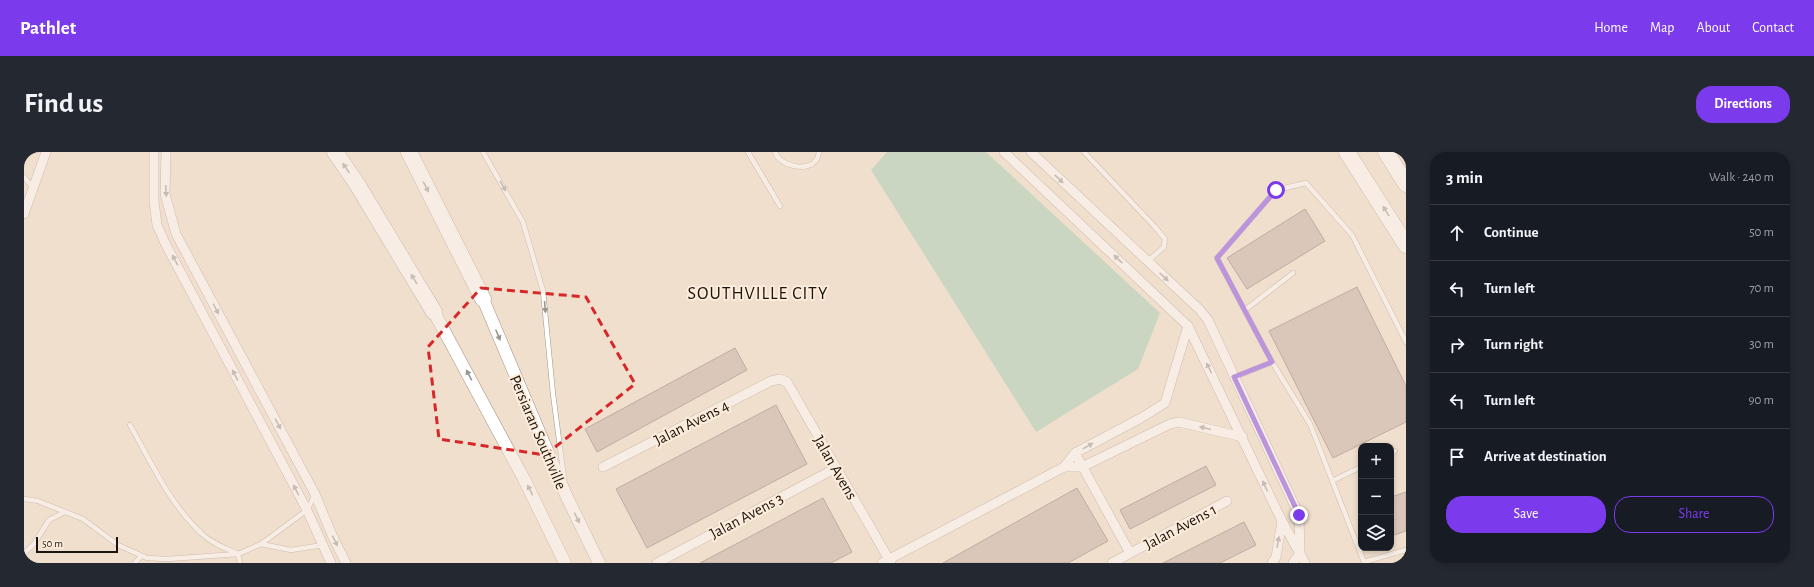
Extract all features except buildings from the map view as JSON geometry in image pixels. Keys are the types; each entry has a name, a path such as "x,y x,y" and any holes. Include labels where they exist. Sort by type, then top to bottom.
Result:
{"highway":[{"path":"335,152 357,184 434,312"},
{"path":"409,152 483,299"},
{"path":"1347,152 1406,244"},
{"path":"1386,152 1406,184"}],"main road":[{"name":"Persiaran Southville","path":"483,299 566,495 598,563"},
{"name":"Persiaran Southville","path":"434,312 524,479 565,563"}],"street":[{"path":"24,214 46,152"},
{"path":"154,152 154,201 158,225 166,243 307,510 331,563"},
{"path":"166,152 166,194 176,234 315,494 332,535 346,563"},
{"path":"1004,152 1188,326 1243,437 1282,521 1305,563"},
{"path":"1031,152 1199,309 1208,320 1299,515 1300,553 1293,563"},
{"path":"887,562 1064,468 1075,453 1141,418 1165,403 1188,326"},
{"name":"Jalan Avens 4","path":"603,467 771,381 780,379"},
{"name":"Jalan Avens","path":"780,379 787,382 887,562"},
{"path":"1141,418 1151,434"},
{"path":"1064,468 1082,468 1170,424 1179,422 1243,437"},
{"path":"1106,436 1115,452"},
{"path":"1075,453 1130,553"},
{"name":"Jalan Avens 3","path":"657,563 836,468"},
{"name":"Jalan Avens 1","path":"1112,563 1227,501"},
{"path":"1272,563 1276,557 1282,521"}],"lane":[{"path":"483,152 523,222 544,291 553,394 566,495"},
{"path":"748,152 780,206"},
{"path":"775,152 776,155 790,165 801,168 815,162 818,158 819,152"},
{"path":"1084,152 1165,239 1164,247 1158,254 1148,261"},
{"path":"24,177 34,189"},
{"path":"1406,342 1352,235 1306,183 1276,190 1217,258 1272,362 1310,424 1364,562 1406,550"},
{"path":"1245,310 1293,273"},
{"path":"1234,377 1272,362"},
{"path":"130,425 171,498 201,533 218,545 238,554"},
{"path":"1332,481 1358,468"},
{"path":"24,500 38,501 83,519 118,545 141,556 147,558 167,559 238,554 261,544 307,510 315,494"},
{"path":"24,552 34,544 49,520 65,512"},
{"path":"261,544 291,550 323,545"},
{"path":"238,554 240,563"},
{"path":"135,563 141,556"}],"highlighted area":[{"path":"481,288 586,297 635,384 545,455 439,439 428,347"}],"green space":[{"path":"887,152 986,152 1160,313 1138,369 1036,432 871,170"}],"district":[{"name":"SOUTHVILLE CITY","path":"758,293"}],"route":[{"path":"1276,190 1217,258 1272,362 1234,377 1299,515"}]}
